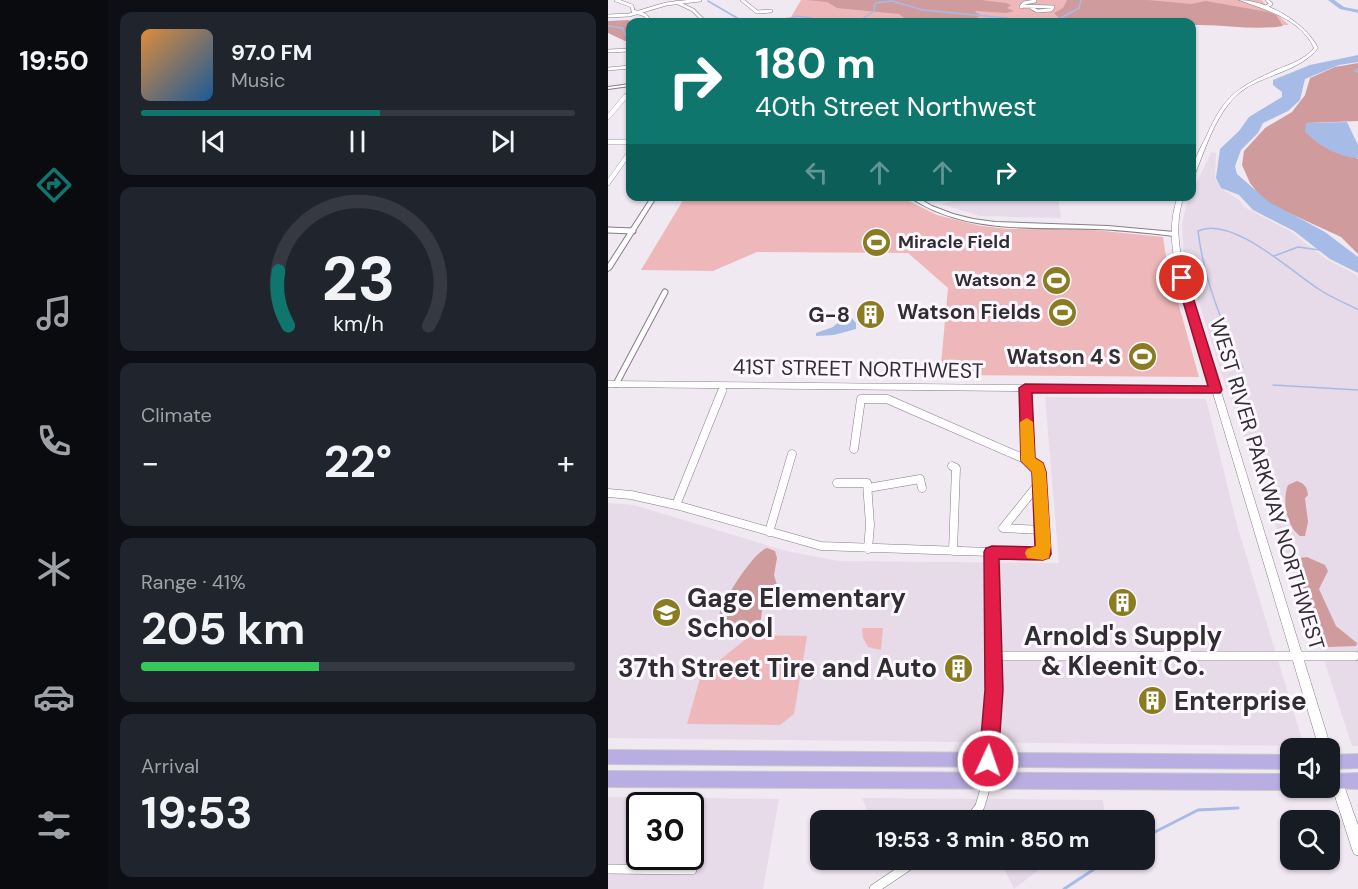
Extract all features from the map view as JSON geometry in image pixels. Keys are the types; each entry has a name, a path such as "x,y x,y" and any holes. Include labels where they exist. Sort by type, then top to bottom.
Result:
{"main road":[{"path":"1196,166 1224,107 1234,94 1259,79 1304,60 1315,50 1314,42 1286,17 1266,7 1241,0"},
{"path":"1173,233 1175,213 1179,201"},
{"name":"WEST RIVER PARKWAY NORTHWEST","path":"1173,233 1182,278 1322,738"},
{"name":"41ST STREET NORTHWEST","path":"612,384 1216,390"},
{"path":"608,757 1280,762"},
{"path":"1340,762 1358,761"},
{"path":"608,779 1280,782"},
{"path":"1340,782 1358,781"},
{"path":"1338,798 1358,849"}],"street":[{"path":"616,0 630,5 633,11 648,18"},
{"path":"608,16 638,13 675,1 700,0"},
{"path":"742,1 751,0"},
{"path":"1266,0 1271,4 1266,7"},
{"path":"675,1 692,9 701,18"},
{"path":"742,1 757,12 771,11"},
{"path":"1032,8 1040,4 1053,7 1051,10 1037,11 1021,7 1024,3 1035,2"},
{"path":"608,51 626,50"},
{"path":"608,69 626,67"},
{"path":"608,88 626,86"},
{"path":"608,117 626,96"},
{"path":"608,142 626,142"},
{"path":"609,180 626,157"},
{"path":"608,269 652,201"},
{"path":"919,201 939,212 985,223 1173,233"},
{"path":"929,201 950,211 988,220 1104,224 1173,233"},
{"path":"608,230 633,231"},
{"path":"612,384 665,292"},
{"path":"676,505 724,386"},
{"path":"887,399 889,387"},
{"path":"1025,388 1028,461"},
{"path":"608,494 631,495 676,505 821,546 1043,554 1038,467 1028,461 887,399 862,399 854,449"},
{"path":"769,532 792,454"},
{"path":"952,466 956,468 953,551"},
{"path":"868,488 920,479 922,488"},
{"path":"1040,482 1003,528 1043,530"},
{"path":"837,483 867,483 870,525 868,549"},
{"path":"977,810 987,782 994,690 992,552"},
{"path":"994,656 1355,656"},
{"path":"608,869 626,869"},
{"path":"874,889 902,870"}],"shaded area":[{"path":"801,0 1261,0 1289,25 1196,24 1196,18 785,18 791,17"},
{"path":"807,0 981,0 1006,3 1011,5 1007,8 1014,11 1006,13 976,11 981,15 977,18 904,18 899,14 837,8 827,2"},
{"path":"1067,0 1148,0 1191,4 1206,1 1268,12 1276,15 1283,26 1250,28 1196,25 1196,18 1059,18 1054,13 1063,8"},
{"path":"626,20 626,41 608,33 608,21"},
{"path":"1358,63 1358,121 1306,123 1358,159 1358,254 1341,237 1265,202 1250,183 1242,165 1244,151 1265,128 1292,112 1305,95 1310,78 1335,67"},
{"path":"1211,152 1216,153 1215,178 1221,188 1239,200 1244,207 1290,231 1326,259 1358,276 1358,746 1352,746 1321,651 1226,387 1184,257 1182,224 1188,201 1196,201 1196,184"},
{"path":"683,201 909,201 937,215 981,226 1008,229 1094,230 1163,237 1167,263 1199,377 940,375 948,288 908,253 757,252 713,271 641,270"},
{"path":"953,201 1059,201 1061,218 980,216 941,204"},
{"path":"1045,397 1206,399 1237,525 1302,738 1280,738 1280,746 608,738 608,503 634,505 786,551 839,561 1059,563"},
{"path":"1297,481 1305,486 1308,495 1305,498 1308,522 1305,536 1300,536 1295,532 1286,512 1285,498 1288,485"},
{"path":"767,548 775,551 777,558 774,575 779,592 775,597 767,597 763,604 760,625 723,624 718,618 731,590 746,568"},
{"path":"1307,557 1325,565 1328,571 1319,589 1336,626 1357,643 1356,646 1328,647 1323,642 1296,571 1298,558"},
{"path":"862,628 883,628 881,650 868,647 863,638"},
{"path":"751,635 807,636 794,714 780,725 687,724 701,675"},
{"path":"608,797 626,797 626,870 704,870 704,798 779,799 763,889 608,889"},
{"path":"862,798 1103,800 1104,810 867,810"},
{"path":"1005,870 1038,870 1014,889"}],"water":[{"path":"1358,55 1358,62 1339,65 1305,79 1300,100 1288,111 1263,123 1258,133 1241,150 1235,166 1237,174 1269,202 1325,232 1358,257 1358,273 1330,259 1294,231 1253,210 1239,195 1221,188 1216,178 1220,149 1239,131 1249,117 1282,97 1282,92 1273,85 1273,80 1310,65"},
{"path":"1347,122 1358,145 1358,158 1329,150 1305,132 1306,123"},
{"path":"845,317 851,317 856,323 856,329 834,335 816,336 816,333 833,327"}],"waterway":[{"path":"1061,18 1079,8 1081,0"},
{"path":"1331,0 1342,8 1359,12"},
{"path":"708,1 737,18"},
{"path":"864,18 874,11 875,3 892,1 923,10 1007,18"},
{"path":"792,18 797,16 811,18"},
{"path":"608,26 623,28 626,36"},
{"path":"1359,68 1355,71 1359,73"},
{"path":"1243,368 1215,301 1198,231 1212,228 1243,238 1277,258 1322,291 1359,310"},
{"path":"1274,256 1298,247 1320,250"},
{"path":"1273,385 1359,390"},
{"path":"1155,832 1198,810 1238,808"},
{"path":"1064,889 1093,870"}],"slow traffic":[{"path":"1027,422 1028,461 1038,467 1039,472 1044,546 1043,554 1032,553"}],"place":[{"name":"Miracle Field","path":"877,242"},
{"name":"Watson 2","path":"1057,280"},
{"name":"Watson Fields","path":"1062,312"},
{"name":"G-8","path":"871,315"},
{"name":"Watson 4 S","path":"1142,357"},
{"name":"Arnold's Supply & Kleenit Co.","path":"1123,602"},
{"name":"Gage Elementary School","path":"666,613"},
{"name":"37th Street Tire and Auto","path":"958,668"},
{"name":"Enterprise","path":"1153,701"}],"route":[{"path":"988,761 994,690 992,552 1043,554 1044,546 1039,472 1038,467 1028,461 1025,388 1216,390 1182,278"}]}
